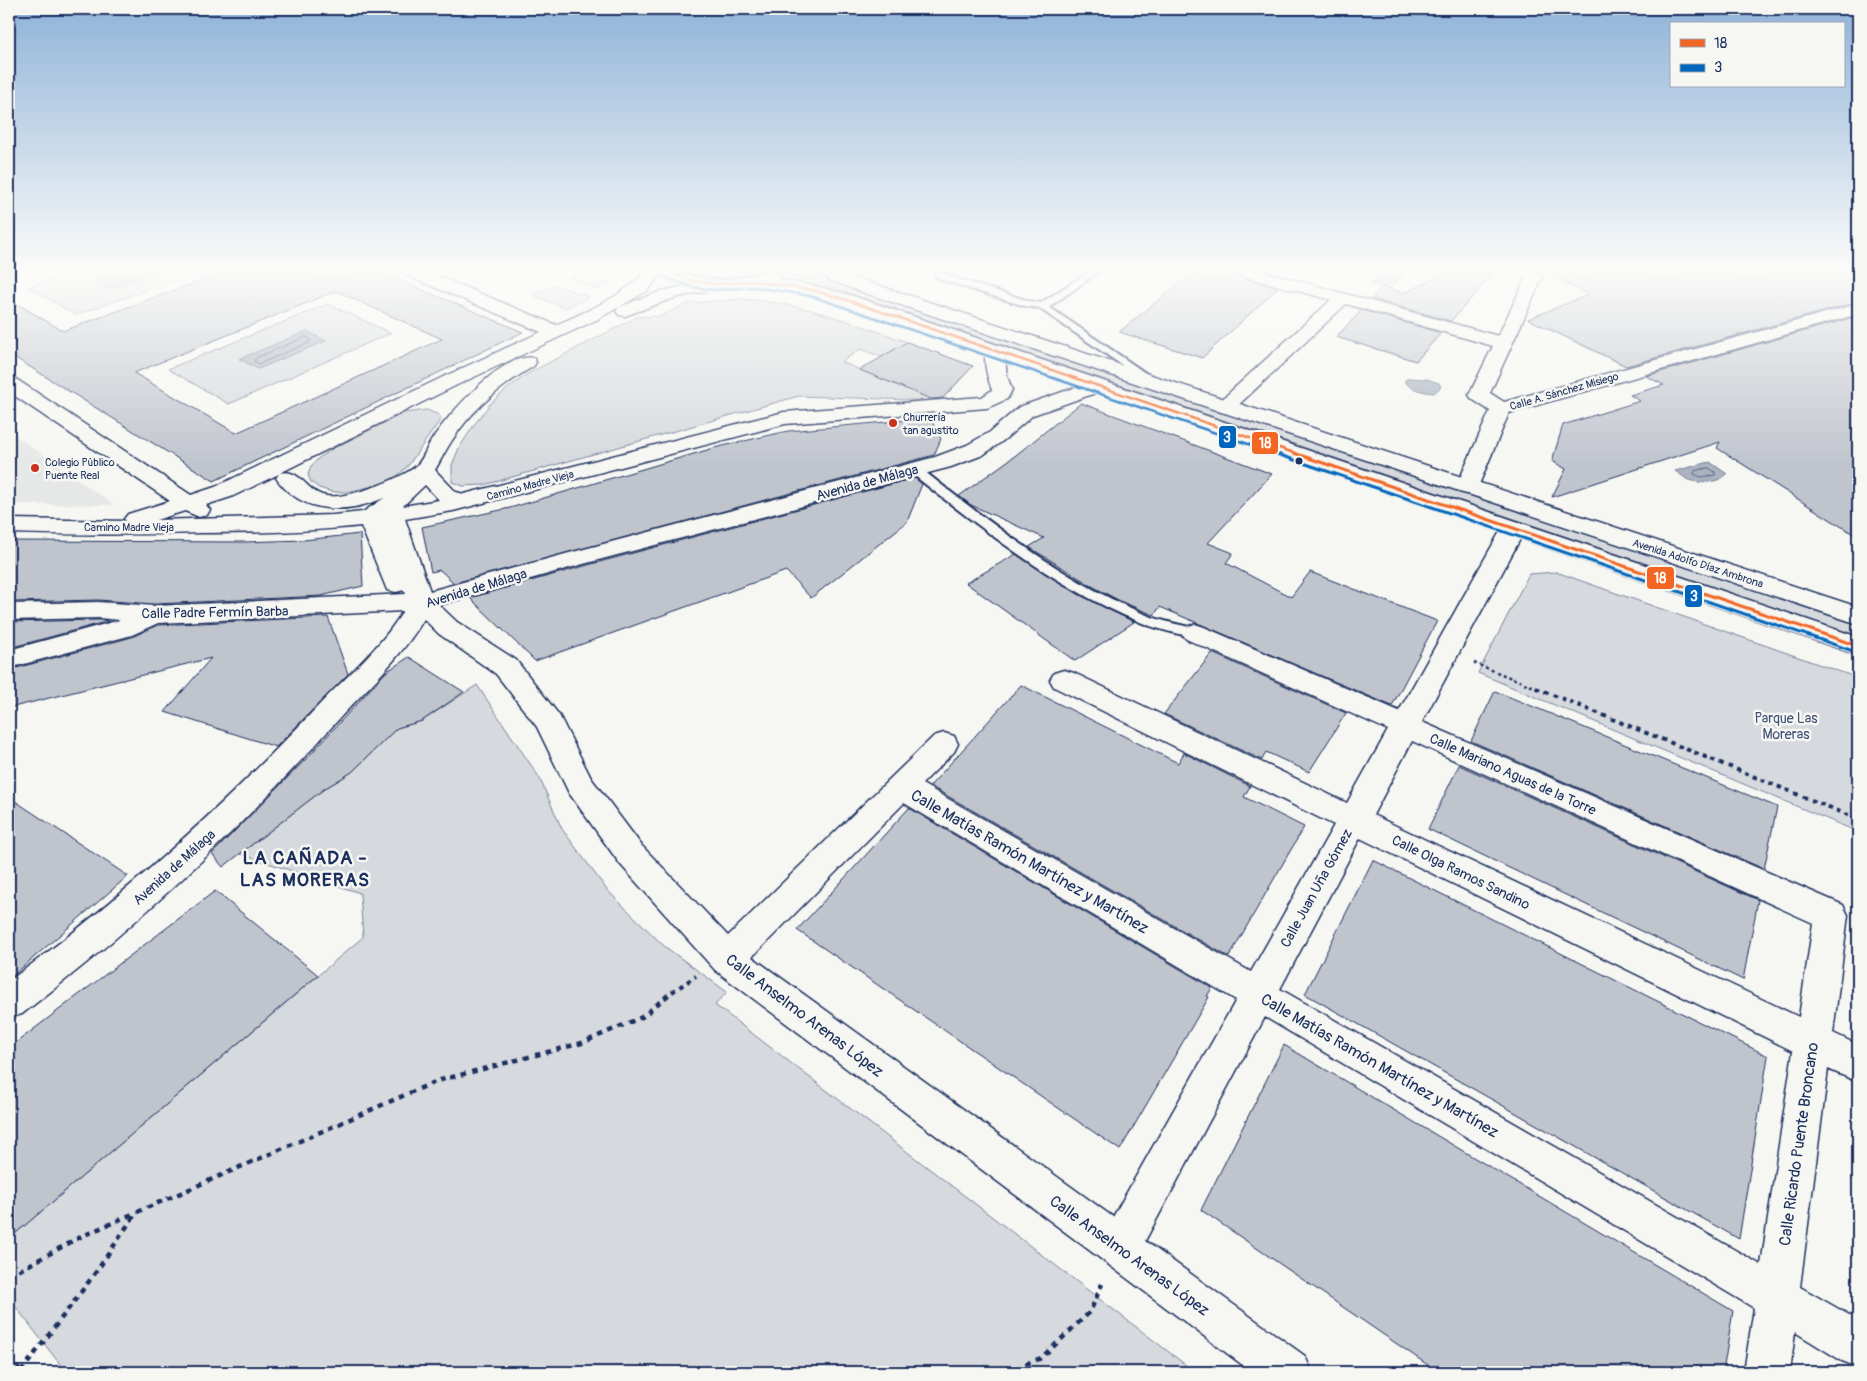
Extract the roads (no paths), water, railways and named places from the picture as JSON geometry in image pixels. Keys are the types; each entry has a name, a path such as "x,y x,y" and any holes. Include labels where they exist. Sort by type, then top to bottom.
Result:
{"main road":[{"path":"108,528 223,492 550,335"},
{"path":"412,603 391,568 381,517 418,480 442,440 468,404 502,376 575,335"},
{"name":"Avenida Adolfo Díaz Ambrona","path":"950,335 1858,646"},
{"name":"Avenida Adolfo Díaz Ambrona","path":"1010,335 1858,616"},
{"path":"1225,407 1302,335"},
{"path":"1477,335 1504,343"},
{"path":"1467,487 1501,409 1479,395 1507,335"},
{"name":"Calle A. Sánchez Misiego","path":"1501,409 1766,335"},
{"path":"995,351 997,376 994,396 1028,411"},
{"path":"9,383 224,526"},
{"name":"Avenida de Málaga","path":"9,1002 52,971 122,913 278,769 348,691 392,646 412,603 943,462 975,450 997,436 1028,411 1097,386"},
{"name":"Camino Madre Vieja","path":"9,526 108,528 224,526 307,523 381,517 465,501 784,418 830,413 889,411 994,396"},
{"path":"414,399 448,404 463,412"},
{"path":"307,452 287,478 282,495 307,523"},
{"path":"424,471 448,497 465,501"},
{"path":"287,478 302,492 317,500 341,502 370,496 424,471"},
{"name":"Calle Juan Uña Gómez","path":"1119,1247 1514,528"},
{"name":"Calle Padre Fermín Barba","path":"9,612 98,610 155,616 412,603"},
{"name":"Calle Anselmo Arenas López","path":"412,603 506,667 549,722 580,786 631,855 728,959 1290,1372"},
{"path":"9,659 123,629 155,616"},
{"name":"Calle Mariano Aguas de la Torre","path":"1195,632 1830,915"},
{"name":"Calle Olga Ramos Sandino","path":"1064,680 1858,1064"},
{"path":"728,959 944,744"},
{"name":"Calle Matías Ramón Martínez y Martínez","path":"901,786 1858,1345"},
{"name":"Calle Ricardo Puente Broncano","path":"1766,1372 1830,915"}],"lane":[{"path":"1085,335 1156,384"},
{"path":"915,470 951,499 1082,587 1142,618 1195,632"}],"water":[{"path":"296,335 315,335 326,341 258,369 239,359"},
{"path":"1408,378 1427,379 1439,383 1441,387 1434,393 1422,391 1407,384 1404,381"},
{"path":"1710,462 1727,474 1714,481 1698,482 1687,479 1675,471"}],"place":[{"name":"Churrería tan agustito","path":"893,423"},
{"name":"Colegio Público Puente Real","path":"35,468"}],"district":[{"name":"LA CAÑADA - LAS MORERAS","path":"305,868"}],"park label":[{"name":"Parque Las Moreras","path":"1786,726"}]}
